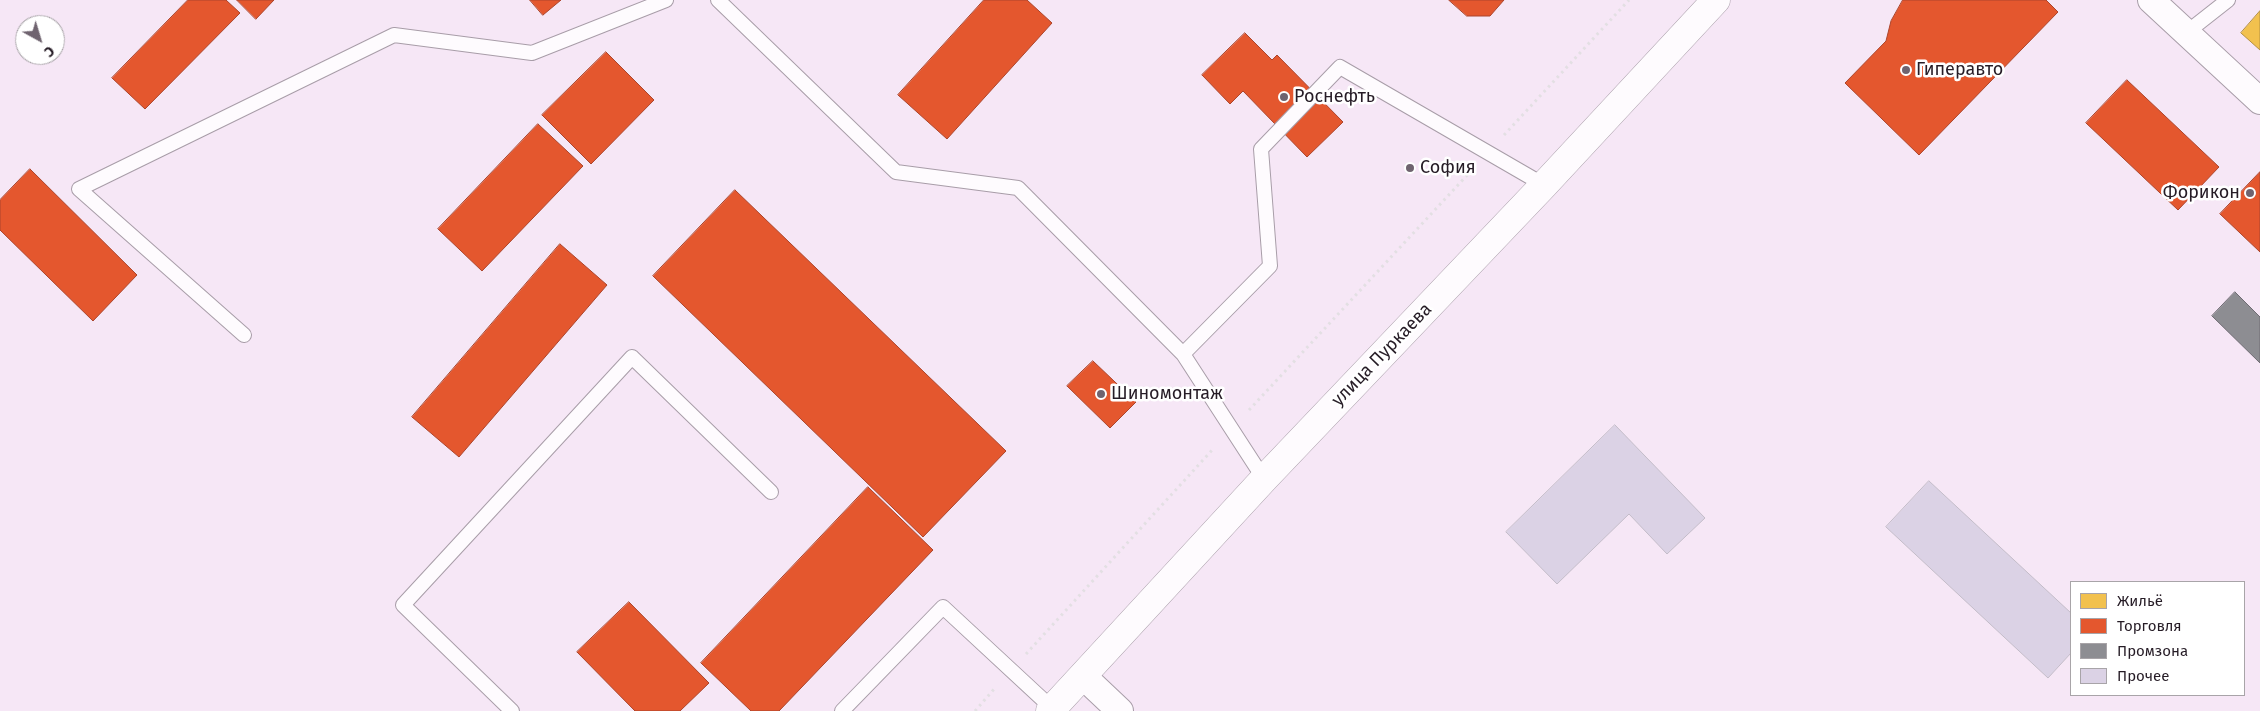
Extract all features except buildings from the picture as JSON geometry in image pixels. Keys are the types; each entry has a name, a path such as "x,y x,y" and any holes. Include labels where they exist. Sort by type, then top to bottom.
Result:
{"main road":[{"name":"улица Пуркаева","path":"1052,710 1264,479 1544,185 1712,1"}],"street":[{"path":"2150,0 2260,101"},
{"path":"1083,676 1120,711"}],"lane":[{"path":"244,335 78,189 394,34 532,53 666,0"},
{"path":"718,0 896,172 1018,188 1183,354 1264,479"},
{"path":"2186,33 2228,0"},
{"path":"1183,354 1270,266 1260,150 1340,67 1544,185"},
{"path":"512,711 403,605 632,357 772,492"},
{"path":"842,711 944,607 1052,710"}],"path":[{"path":"975,711 1232,429 1629,0"}],"place":[{"name":"Гиперавто","path":"1906,70"},
{"name":"Роснефть","path":"1284,97"},
{"name":"София","path":"1410,168"},
{"name":"Форикон","path":"2250,193"},
{"name":"Шиномонтаж","path":"1101,394"}]}
